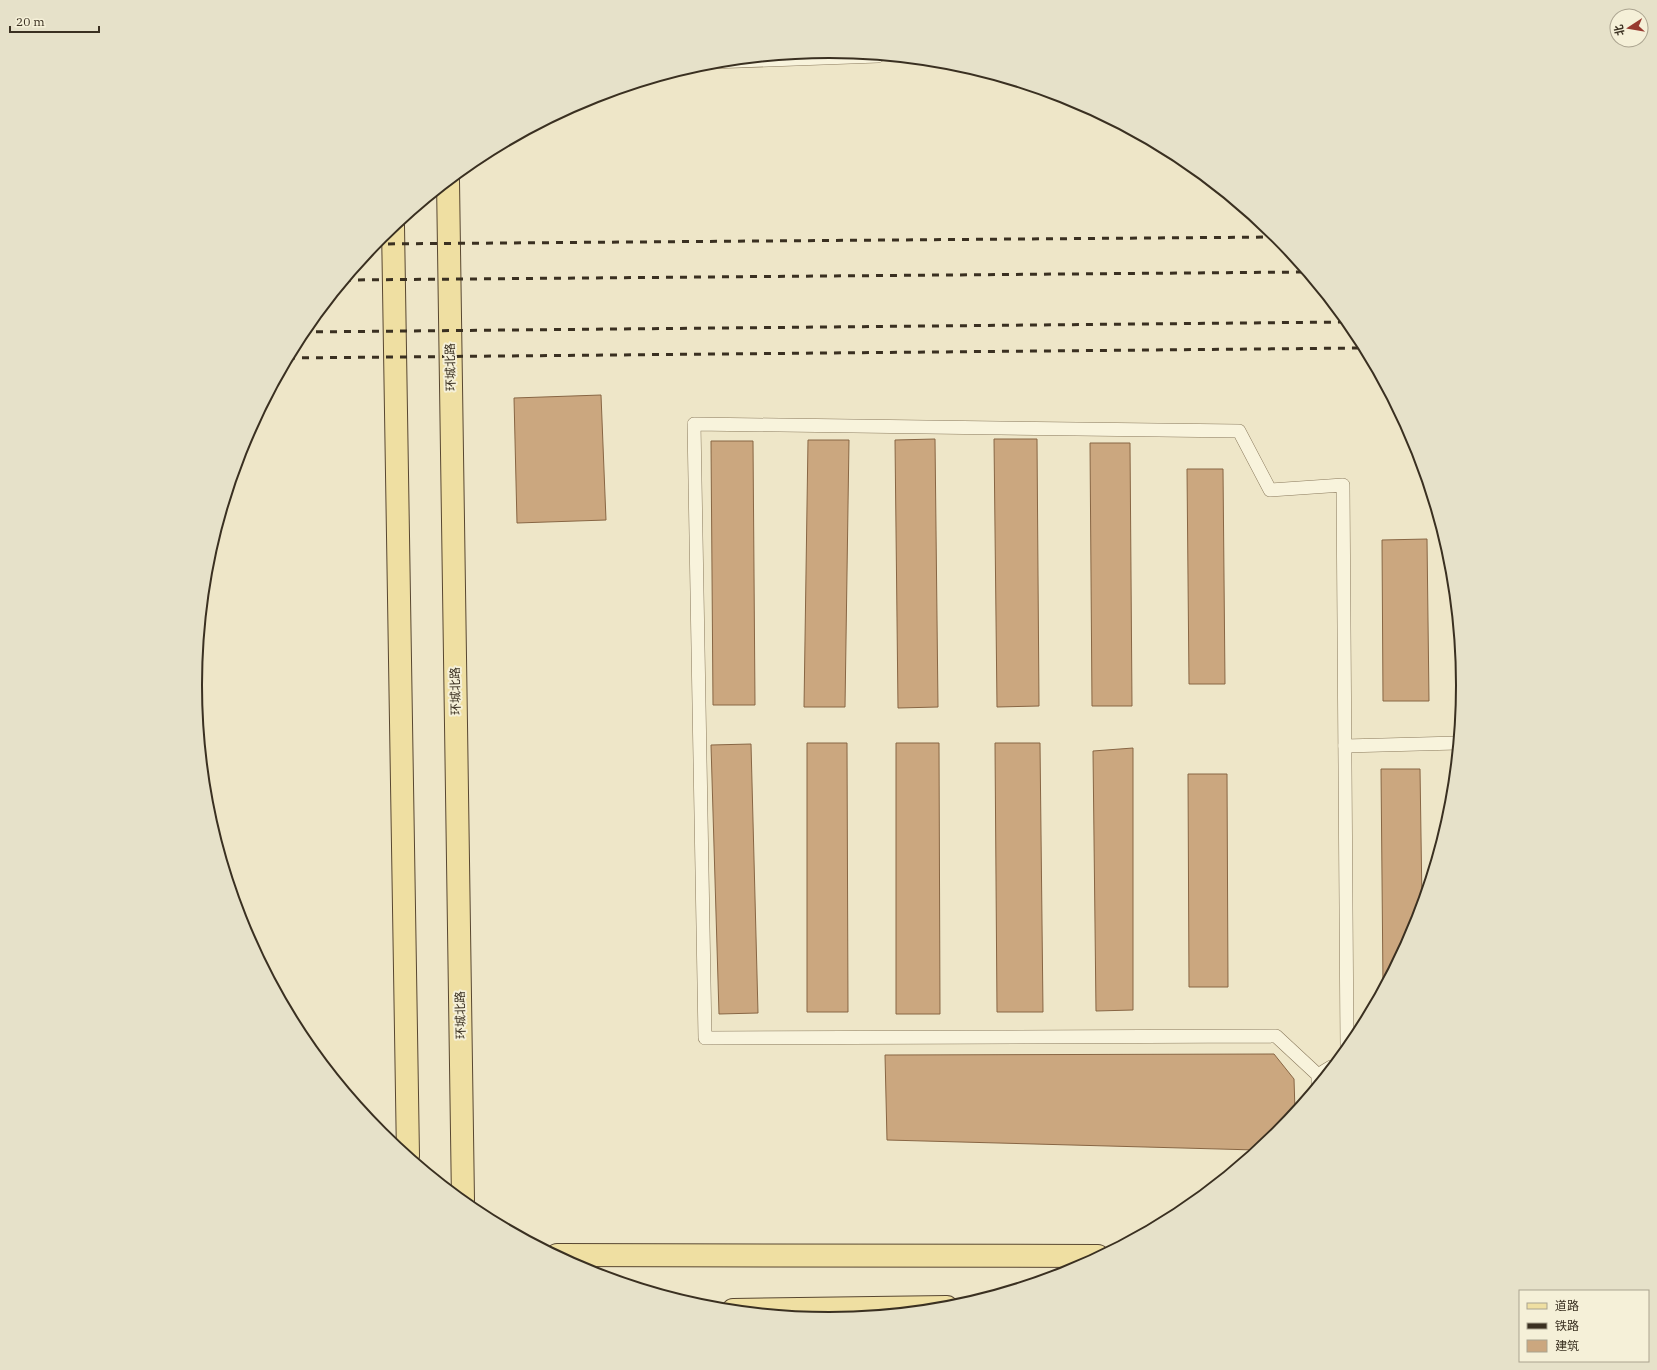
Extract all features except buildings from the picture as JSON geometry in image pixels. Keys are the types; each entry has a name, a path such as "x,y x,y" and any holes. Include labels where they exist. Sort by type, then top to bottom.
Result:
{"main road":[{"name":"环城北路","path":"448,187 463,1194"},
{"path":"393,234 408,1149"},
{"path":"569,1255 1086,1256"},
{"path":"772,1309 904,1308"}],"lane":[{"path":"1317,1078 1276,1036 705,1038 694,424 1239,431 1270,490 1343,485 1348,1036"},
{"path":"1345,746 1452,743"}],"railway":[{"path":"383,244 1267,237"},
{"path":"350,280 1300,272"},
{"path":"311,332 1339,322"},
{"path":"294,358 1357,348"}]}
